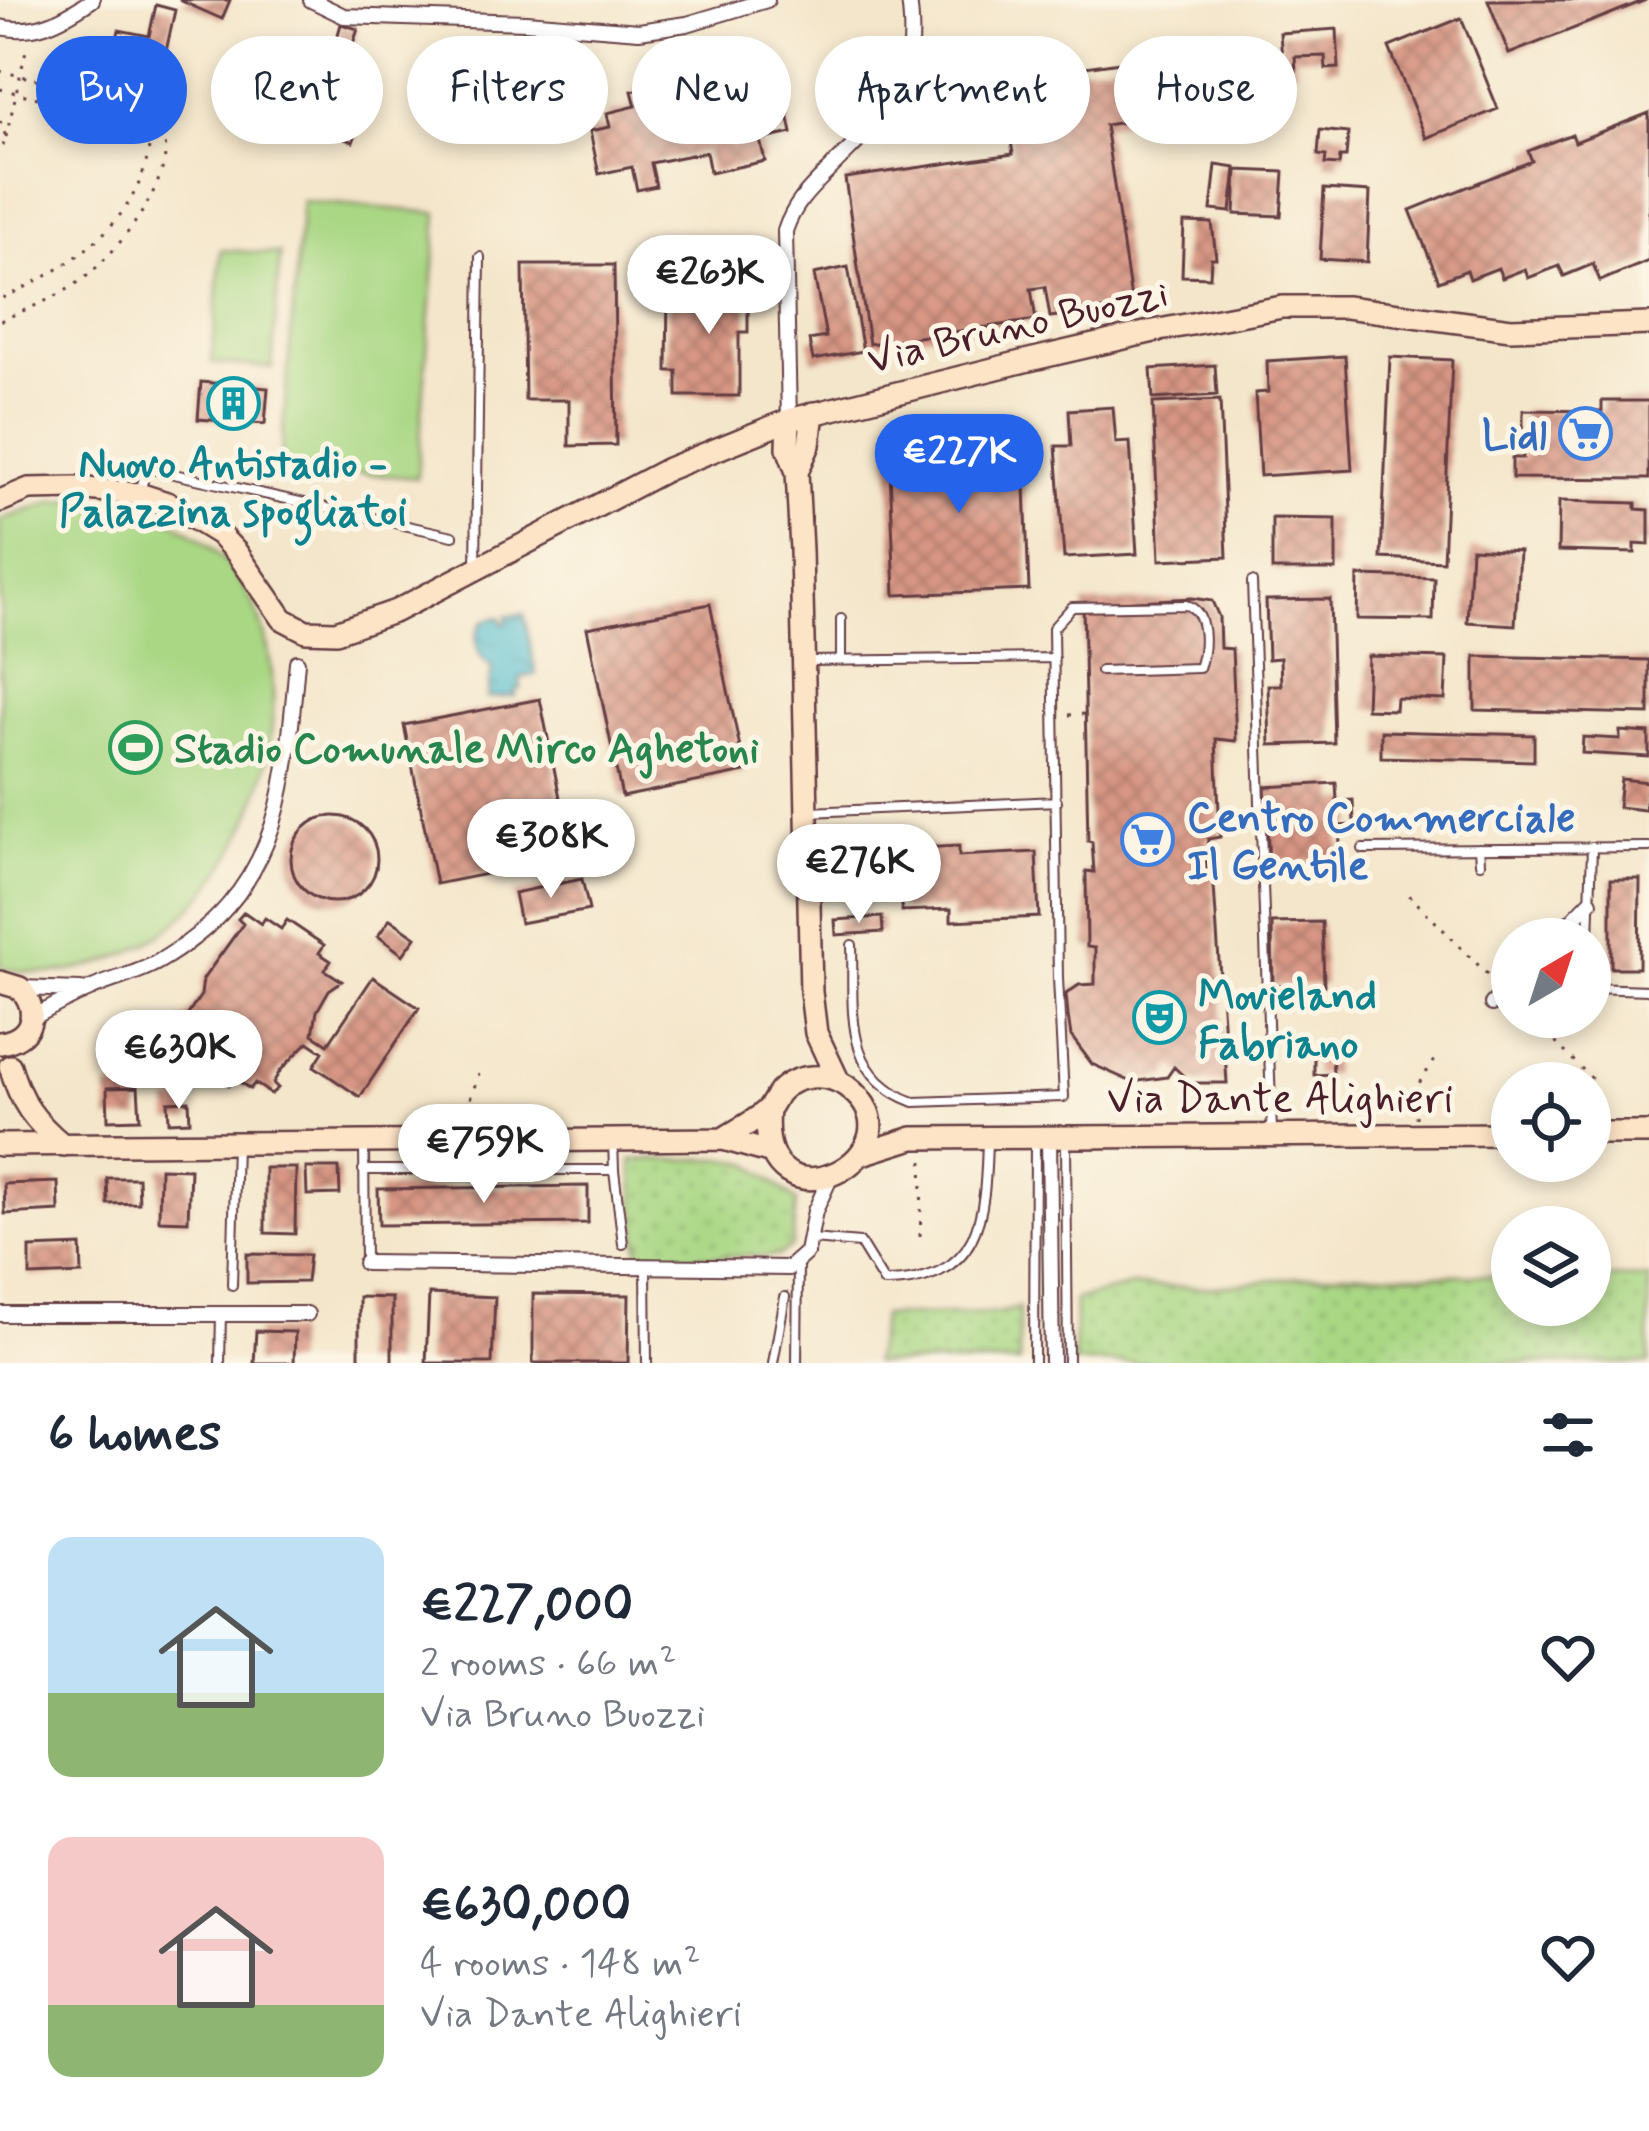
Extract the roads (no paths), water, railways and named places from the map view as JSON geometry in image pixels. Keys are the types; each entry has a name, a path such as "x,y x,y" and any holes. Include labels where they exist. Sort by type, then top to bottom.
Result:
{"street":[{"path":"0,27 25,32 58,22 92,0"},
{"path":"311,0 344,16 639,31 687,24 767,0"},
{"path":"795,1080 816,1033 796,472 788,448 785,231 792,210 890,108 905,83 912,54 909,0"},
{"name":"Via Bruno Buozzi","path":"139,494 170,504 219,534 257,577 283,619 306,631 336,632 366,624 668,470 789,421 1154,331 1282,307 1346,307 1511,329 1649,324"},
{"path":"796,472 808,445 813,413"},
{"path":"0,500 29,489 139,494"},
{"path":"18,1032 86,990 155,964 207,928 251,878 279,811 298,662"},
{"path":"1572,918 1590,902"},
{"path":"10,985 86,990"},
{"path":"10,985 31,1001 5,1074 35,1122 63,1144"},
{"name":"Via Dante Alighieri","path":"816,1033 838,1080 855,1092 867,1115 918,1145"},
{"path":"723,1139 768,1109 779,1091 795,1080 817,1076 838,1080"},
{"path":"365,1263 789,1268 798,1263 812,1239 815,1211 830,1178 804,1178 783,1167 766,1136 768,1109"},
{"path":"1611,1129 1649,1114"},
{"path":"862,1154 867,1115"},
{"path":"1611,1133 1649,1132"},
{"name":"Via Dante Alighieri","path":"830,1178 862,1154 987,1138 1491,1134"},
{"name":"Via Dante Alighieri","path":"1050,1138 1052,1363"},
{"path":"0,1144 723,1139 772,1153"},
{"path":"804,1178 815,1211"},
{"path":"0,1314 307,1314"}],"lane":[{"path":"476,569 480,257"},
{"path":"139,494 147,468 453,536"},
{"path":"1252,582 1272,1136"},
{"path":"852,945 854,1042 880,1084 893,1095 914,1102 1064,1097 1053,628 1072,607 1186,604 1201,615 1199,668 1101,671"},
{"path":"841,619 841,660"},
{"path":"804,661 1054,658"},
{"path":"807,812 1057,801"},
{"path":"1589,918 1592,847"},
{"path":"1363,849 1649,847"},
{"path":"1479,848 1480,863"},
{"path":"1611,988 1649,989"},
{"path":"812,1239 860,1243 884,1282 914,1282 961,1258 986,1210 987,1138"},
{"path":"1034,1363 1050,1138"},
{"path":"1050,1138 1068,1363"},
{"path":"613,1140 623,1244"},
{"path":"364,1142 365,1263"},
{"path":"232,1285 236,1143"},
{"path":"363,1170 614,1170"},
{"path":"797,1363 798,1263"},
{"path":"646,1268 647,1363"},
{"path":"773,1363 785,1297"},
{"path":"220,1363 221,1311"}],"water":[{"path":"524,614 536,674 520,678 516,696 487,698 492,668 479,651 478,632 485,620 500,617 503,624 507,616"}],"place":[{"name":"Nuovo Antistadio - Palazzina spogliatoi","path":"233,403"},
{"name":"Lidl","path":"1586,434"},
{"name":"Stadio Comunale Mirco Aghetoni","path":"135,747"},
{"name":"Centro Commerciale Il Gentile","path":"1148,840"},
{"name":"Movieland Fabriano","path":"1159,1018"}]}
